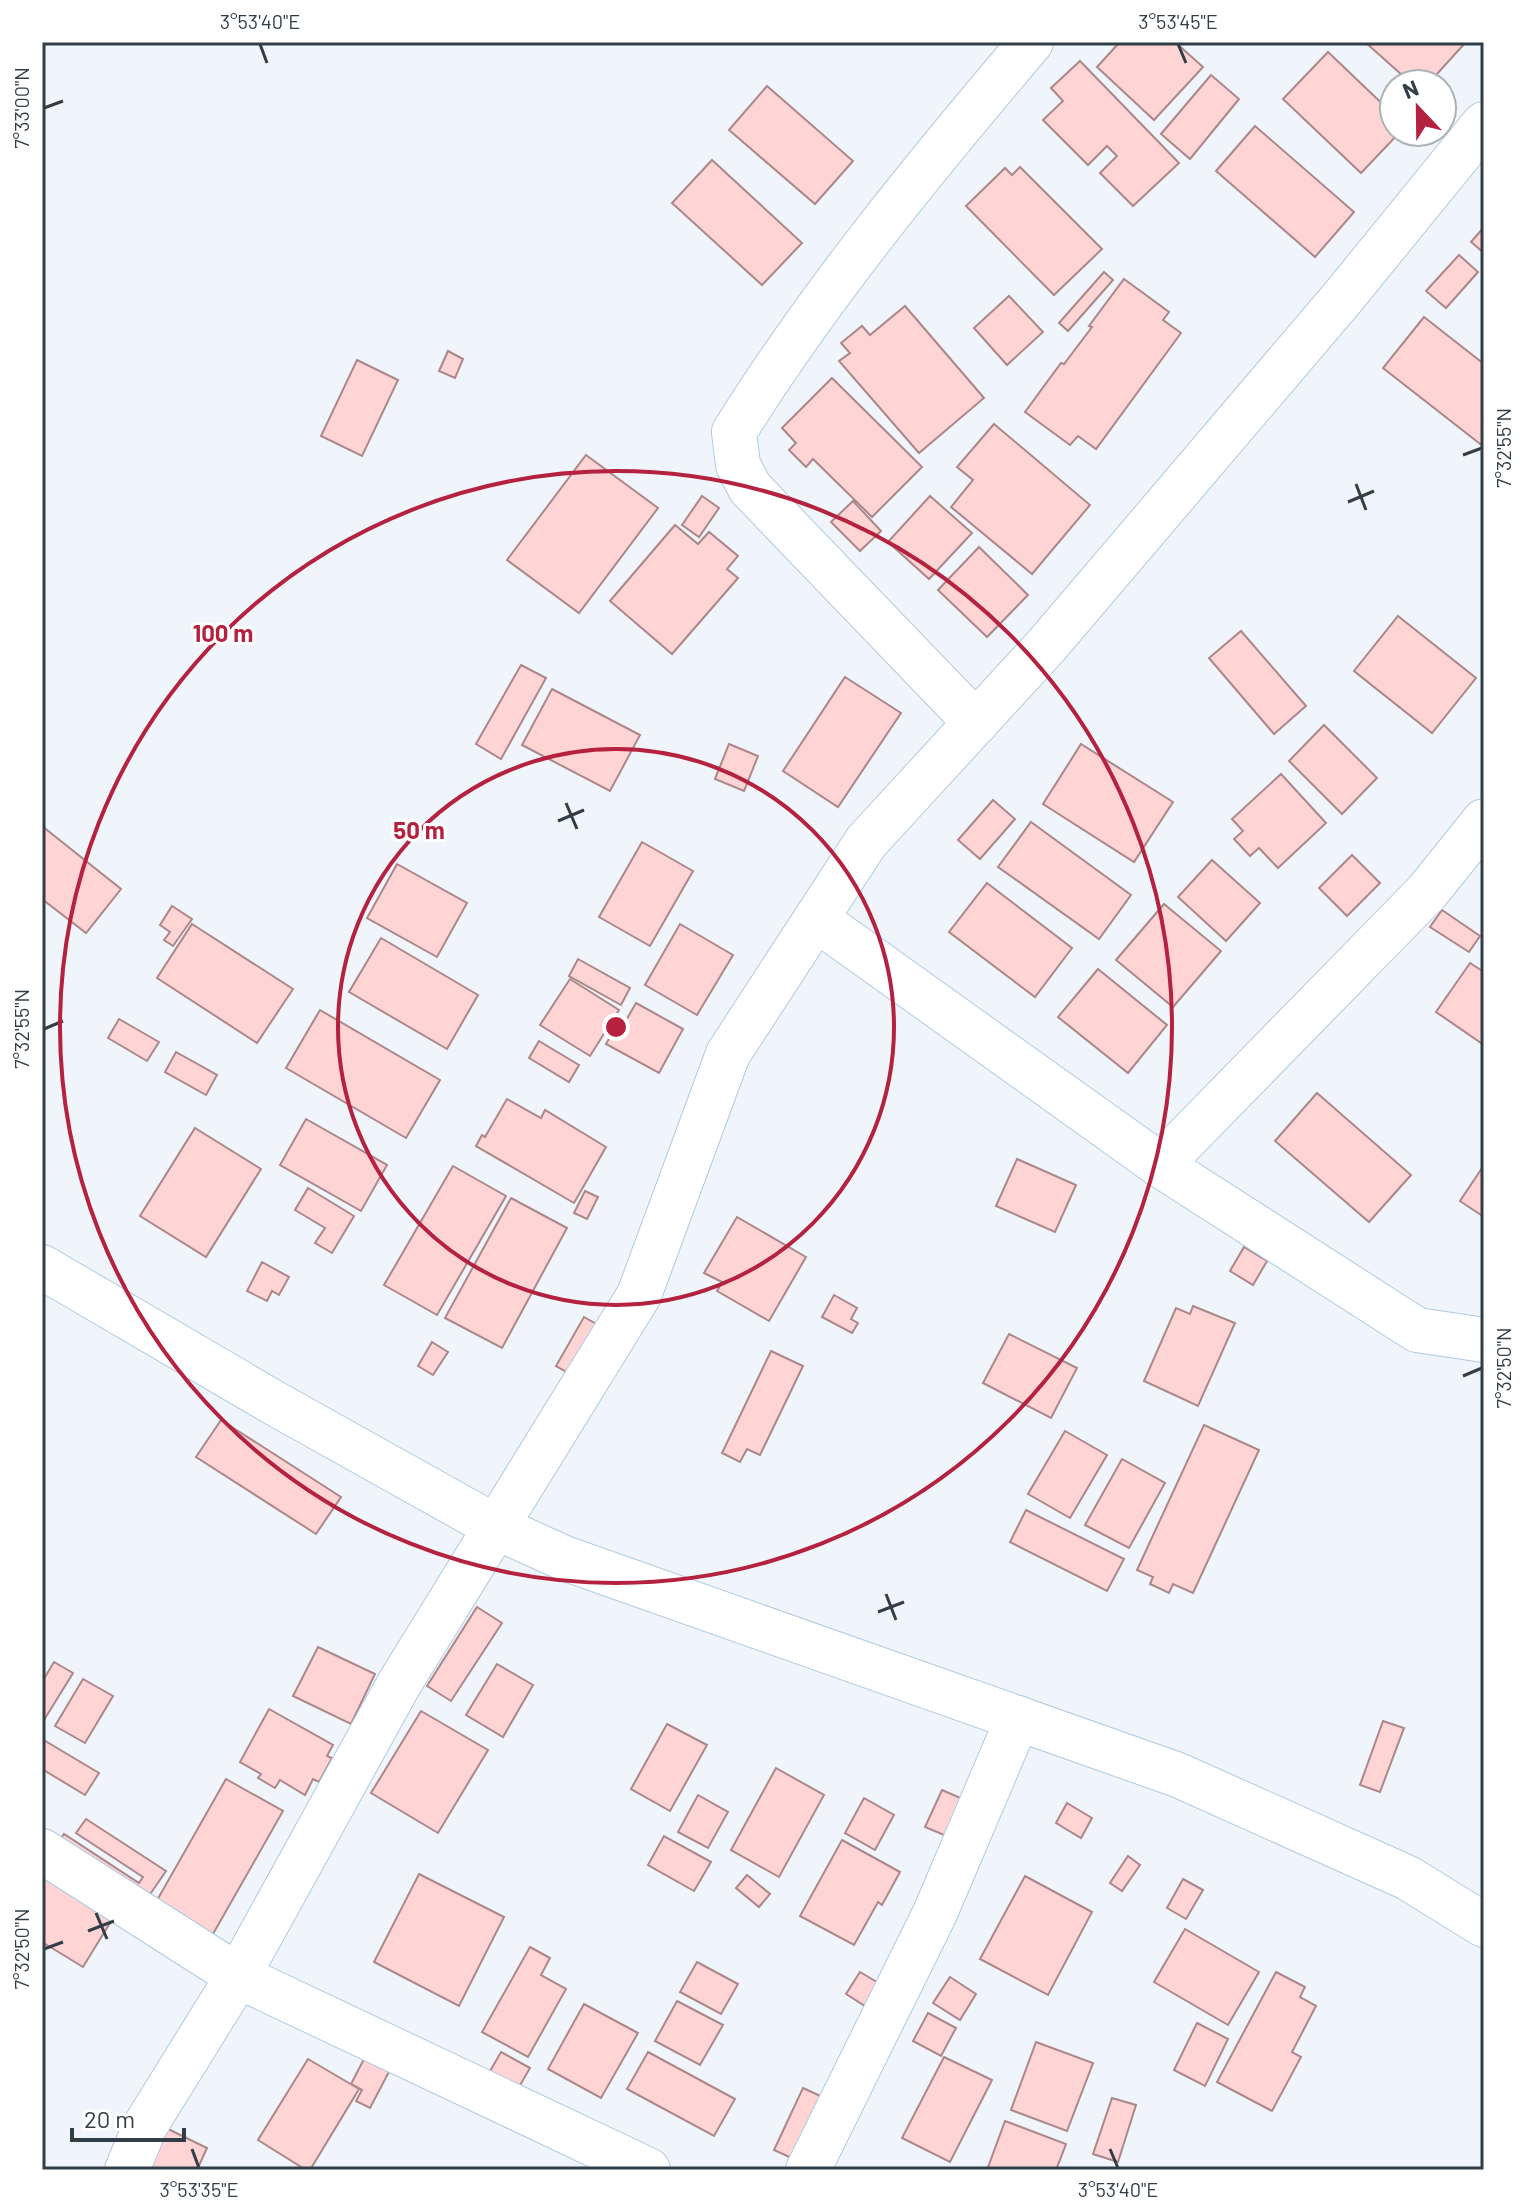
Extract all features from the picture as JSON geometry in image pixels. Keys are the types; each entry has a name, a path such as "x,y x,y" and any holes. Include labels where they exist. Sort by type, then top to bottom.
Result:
{"street":[{"path":"976,723 750,488 738,465 734,432 774,368 913,181 1031,42"},
{"path":"127,2170 145,2126 238,1976 399,1684 639,1295 728,1054 866,842 1047,645 1344,296 1484,124"},
{"path":"1160,1165 1427,892 1484,821"},
{"path":"816,919 1160,1165 1417,1330 1484,1340"},
{"path":"42,1267 276,1404 498,1528 564,1558 1178,1775 1408,1878 1484,1925"},
{"path":"815,2167 935,1913 1018,1718"},
{"path":"42,1851 238,1976 648,2170"}],"building":[{"path":"1116,42 1175,42 1203,67 1154,120 1097,67 1118,44"},
{"path":"1365,42 1465,43 1442,68 1394,68"},
{"path":"1328,52 1378,100 1378,148 1385,148 1361,173 1283,99"},
{"path":"1080,61 1179,163 1133,206 1100,173 1117,156 1107,146 1088,165 1043,120 1063,101 1051,88"},
{"path":"1211,75 1239,99 1190,159 1161,134"},
{"path":"767,86 853,161 815,204 729,130"},
{"path":"1255,126 1354,212 1315,257 1216,171"},
{"path":"712,160 802,243 762,285 672,203"},
{"path":"1020,167 1102,249 1054,295 966,206 1005,168 1012,175"},
{"path":"1484,227 1484,253 1471,242"},
{"path":"1459,255 1478,272 1446,308 1426,291"},
{"path":"1104,272 1113,280 1068,331 1059,323"},
{"path":"1124,279 1169,312 1163,320 1181,333 1096,449 1078,436 1070,445 1025,412 1092,327 1089,326"},
{"path":"1009,296 1043,332 1007,365 974,328"},
{"path":"905,306 984,398 919,453 839,361 850,353 841,343 862,326 870,335"},
{"path":"1424,317 1484,364 1484,447 1383,368"},
{"path":"448,351 463,359 455,378 439,371"},
{"path":"357,360 398,380 362,456 321,436"},
{"path":"832,378 922,467 872,517 813,459 806,467 789,450 796,443 782,428"},
{"path":"994,424 1090,505 1032,574 951,507 973,480 957,467"},
{"path":"586,455 658,508 579,613 507,560"},
{"path":"702,496 719,508 699,537 682,525"},
{"path":"930,496 972,533 929,579 888,542"},
{"path":"853,501 881,531 860,551 831,522"},
{"path":"675,525 698,544 709,532 738,556 727,569 738,578 672,654 610,601"},
{"path":"979,547 1028,595 987,637 938,590"},
{"path":"1398,616 1476,678 1432,733 1354,671"},
{"path":"1241,631 1306,706 1274,734 1209,658"},
{"path":"521,665 546,678 501,759 476,744"},
{"path":"845,677 901,713 838,807 783,771"},
{"path":"552,689 640,735 610,791 522,745"},
{"path":"1324,725 1377,778 1342,814 1289,761"},
{"path":"729,744 758,756 744,791 715,779"},
{"path":"1081,744 1173,802 1134,862 1043,804"},
{"path":"1281,774 1326,823 1278,868 1259,848 1250,856 1234,839 1243,831 1232,819"},
{"path":"993,800 1015,819 980,859 958,840"},
{"path":"1031,822 1131,895 1099,939 998,867"},
{"path":"42,826 121,889 86,933 42,899"},
{"path":"642,842 693,871 650,946 599,917"},
{"path":"1352,855 1380,883 1347,916 1319,888"},
{"path":"1212,860 1260,903 1226,941 1178,897"},
{"path":"397,864 467,903 437,957 367,918"},
{"path":"987,883 1072,948 1035,997 949,932"},
{"path":"1164,904 1221,951 1173,1007 1116,960"},
{"path":"172,906 192,919 173,946 164,940 170,932 160,925"},
{"path":"1442,910 1480,936 1469,952 1430,927"},
{"path":"192,924 293,989 257,1043 157,978"},
{"path":"680,924 733,955 697,1015 645,985"},
{"path":"381,938 478,995 447,1049 349,992"},
{"path":"578,959 630,988 621,1005 569,976"},
{"path":"1470,963 1484,972 1484,1045 1436,1012"},
{"path":"1098,969 1167,1025 1128,1073 1058,1017"},
{"path":"570,979 619,1010 590,1056 540,1025"},
{"path":"636,1003 683,1029 659,1073 606,1044 620,1019 625,1022"},
{"path":"320,1010 440,1080 406,1138 286,1068"},
{"path":"119,1019 159,1042 147,1061 108,1038"},
{"path":"539,1041 579,1065 569,1082 529,1058"},
{"path":"176,1052 217,1075 206,1095 165,1072"},
{"path":"1317,1093 1411,1175 1369,1222 1275,1141"},
{"path":"507,1099 541,1118 545,1110 606,1147 574,1203 476,1146 482,1135 485,1137"},
{"path":"306,1119 387,1165 361,1211 280,1165"},
{"path":"195,1128 261,1169 206,1257 140,1216"},
{"path":"1017,1159 1076,1185 1055,1232 996,1206"},
{"path":"1484,1165 1484,1217 1460,1201"},
{"path":"453,1166 506,1196 437,1315 384,1285"},
{"path":"308,1188 354,1216 332,1253 315,1243 325,1228 295,1210"},
{"path":"585,1191 598,1197 587,1219 574,1213"},
{"path":"511,1198 567,1228 502,1348 445,1318"},
{"path":"737,1217 806,1257 769,1321 717,1291 722,1282 704,1273"},
{"path":"1244,1247 1267,1261 1253,1285 1230,1271"},
{"path":"262,1262 289,1277 279,1295 272,1291 267,1301 247,1291"},
{"path":"834,1295 857,1308 851,1319 858,1323 852,1333 822,1317"},
{"path":"1193,1306 1235,1323 1198,1406 1144,1381 1176,1308 1190,1314"},
{"path":"584,1317 607,1330 579,1379 556,1366"},
{"path":"1009,1334 1077,1368 1051,1418 983,1383"},
{"path":"432,1342 448,1352 433,1375 418,1366"},
{"path":"771,1351 803,1366 760,1455 747,1449 740,1462 722,1453"},
{"path":"221,1420 341,1497 316,1534 196,1457"},
{"path":"1204,1425 1259,1450 1193,1593 1173,1584 1169,1593 1150,1584 1153,1577 1137,1570"},
{"path":"1065,1431 1107,1455 1070,1518 1028,1494"},
{"path":"1122,1459 1165,1483 1129,1548 1085,1525"},
{"path":"1026,1510 1124,1559 1107,1591 1010,1542"},
{"path":"477,1607 502,1623 451,1701 427,1686"},
{"path":"318,1647 375,1674 351,1724 293,1696"},
{"path":"54,1662 73,1673 44,1720 42,1682"},
{"path":"497,1664 533,1685 503,1737 466,1715"},
{"path":"83,1679 113,1696 85,1743 55,1726"},
{"path":"269,1709 333,1745 327,1756 332,1758 319,1782 313,1779 305,1795 280,1780 275,1788 258,1778 261,1774 240,1762"},
{"path":"421,1711 488,1750 438,1833 371,1793"},
{"path":"1383,1721 1404,1728 1380,1792 1360,1785"},
{"path":"667,1724 707,1745 670,1811 631,1789"},
{"path":"42,1739 99,1773 85,1795 42,1769"},
{"path":"776,1768 824,1795 779,1877 731,1850"},
{"path":"226,1779 283,1811 213,1934 156,1902"},
{"path":"942,1790 972,1803 956,1840 925,1827"},
{"path":"698,1795 728,1812 708,1848 678,1832"},
{"path":"864,1798 894,1815 875,1850 845,1833"},
{"path":"1067,1803 1092,1818 1081,1838 1056,1823"},
{"path":"86,1819 166,1871 142,1906 54,1849 64,1834 139,1883 143,1877 76,1833"},
{"path":"664,1836 711,1862 694,1891 648,1865"},
{"path":"842,1840 900,1872 882,1905 878,1902 854,1945 800,1916"},
{"path":"1128,1856 1140,1865 1122,1891 1110,1883"},
{"path":"42,1873 113,1918 83,1967 42,1942"},
{"path":"419,1874 504,1917 459,2006 374,1962"},
{"path":"747,1875 770,1894 759,1907 736,1888"},
{"path":"1025,1876 1092,1912 1048,1995 980,1959"},
{"path":"1183,1879 1203,1890 1186,1919 1167,1908"},
{"path":"1185,1929 1259,1972 1228,2025 1154,1982"},
{"path":"530,1947 550,1958 541,1975 566,1989 528,2057 482,2032"},
{"path":"697,1962 738,1984 721,2014 680,1992"},
{"path":"860,1972 887,1988 873,2011 846,1994"},
{"path":"1276,1972 1305,1987 1300,1997 1316,2006 1292,2052 1301,2057 1272,2111 1217,2082"},
{"path":"950,1977 976,1994 960,2020 933,2003"},
{"path":"677,2001 723,2025 700,2065 655,2041"},
{"path":"584,2004 638,2033 601,2098 548,2069"},
{"path":"928,2013 956,2028 941,2056 913,2041"},
{"path":"1197,2023 1228,2039 1205,2086 1174,2070"},
{"path":"1036,2042 1093,2063 1067,2131 1011,2110"},
{"path":"501,2052 530,2068 515,2094 486,2078"},
{"path":"648,2052 735,2099 714,2136 627,2089"},
{"path":"366,2055 391,2068 370,2108 356,2101 362,2090 351,2084"},
{"path":"944,2057 992,2080 950,2162 902,2138"},
{"path":"308,2059 359,2089 310,2170 306,2170 258,2140"},
{"path":"803,2088 827,2099 798,2161 774,2150"},
{"path":"1112,2098 1136,2105 1118,2162 1093,2154"},
{"path":"1005,2121 1066,2144 1056,2170 987,2170"},
{"path":"164,2127 207,2148 197,2170 157,2170 145,2164"}]}
